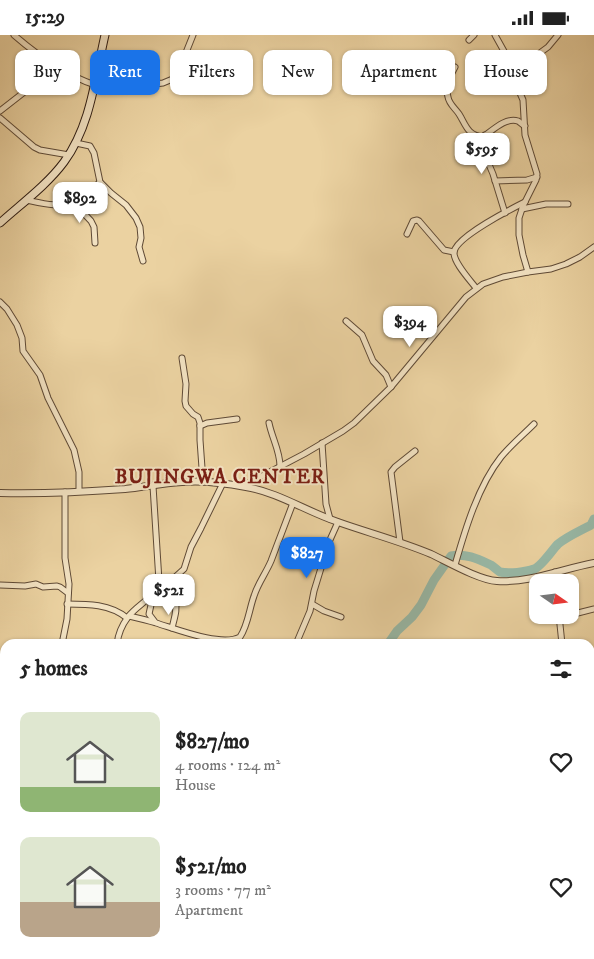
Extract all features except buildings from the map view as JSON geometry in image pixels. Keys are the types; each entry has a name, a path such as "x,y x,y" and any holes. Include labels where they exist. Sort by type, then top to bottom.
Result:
{"main road":[{"path":"102,50 105,35"},
{"path":"0,223 55,173 69,155 83,125 92,95"}],"street":[{"path":"187,50 193,35"},
{"path":"495,35 503,50"},
{"path":"544,50 558,35"},
{"path":"17,36 33,50"},
{"path":"0,111 20,95"},
{"path":"448,95 450,103 474,135 483,137 501,124 510,121 518,121 525,126"},
{"path":"521,95 526,142 536,169 536,177 520,218 519,235 528,272"},
{"path":"0,118 34,147 40,150 69,155"},
{"path":"485,135 485,155 505,213"},
{"path":"76,143 90,145 94,153 100,182 126,205 136,218 140,227 141,238 139,247 143,261"},
{"path":"495,181 527,180 536,177"},
{"path":"26,200 60,205 74,203 89,193 100,182"},
{"path":"476,289 462,270 455,256 455,249 472,233 525,202"},
{"path":"74,203 94,227 95,243"},
{"path":"522,209 546,204 568,204"},
{"path":"407,234 414,221 417,220 444,249 454,252"},
{"path":"242,486 322,443 354,423 391,387 462,301 476,289 491,280 551,269 566,264 594,247"},
{"path":"0,302 17,325 22,338 23,351 40,375 48,398 74,450 79,472 79,491"},
{"path":"346,321 362,335 373,361 386,375 391,387"},
{"path":"182,358 186,384 186,406 198,417 200,426 203,481"},
{"path":"200,426 207,423 237,419"},
{"path":"269,423 279,454 280,466"},
{"path":"455,565 469,520 486,481 501,458 534,424"},
{"path":"322,443 326,504 330,519"},
{"path":"400,542 391,472 416,451"},
{"path":"0,493 113,489 153,486 183,481 223,483 266,491 330,519 400,542 495,581 519,580 594,563"},
{"path":"118,639 128,617 155,590 184,569 191,547 223,483"},
{"path":"153,486 159,581 149,615 155,623"},
{"path":"63,639 67,619 68,593 65,491"},
{"path":"233,639 240,637 245,629 254,595 262,576 268,569 293,503"},
{"path":"298,639 312,604 314,591 329,542 338,522"},
{"path":"0,585 25,586 36,584 43,587 57,586 68,593"},
{"path":"155,590 175,600 172,628"},
{"path":"67,603 107,607 128,617 172,628 197,639"},
{"path":"312,604 341,617"},
{"path":"579,613 594,609"},
{"path":"560,624 561,639"}],"waterway":[{"path":"391,639 421,605 434,580 451,556 462,555 472,557 491,565 500,572 513,573 531,570 537,568 558,544 591,525 594,519"}],"district":[{"name":"BUJINGWA CENTER","path":"220,476"}]}
